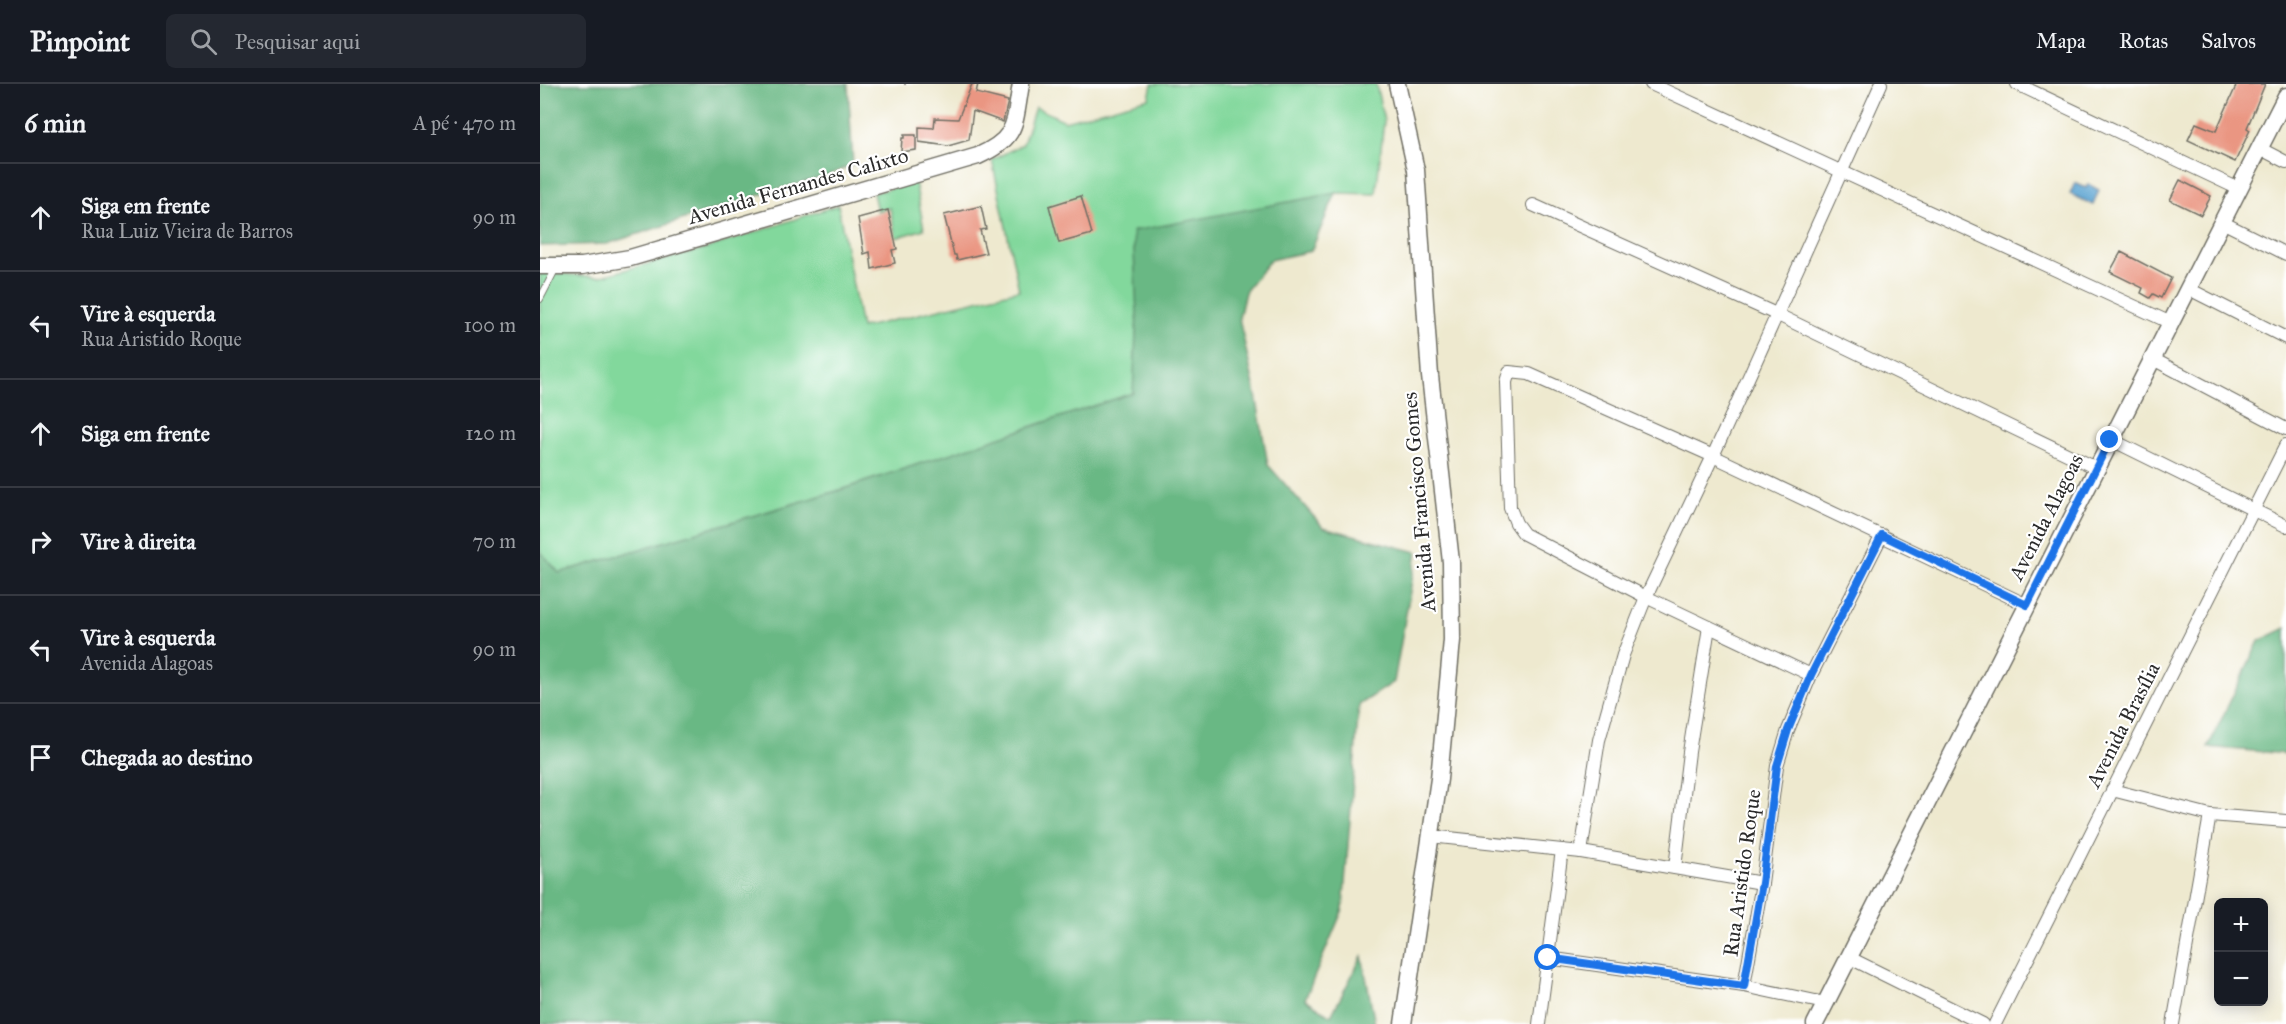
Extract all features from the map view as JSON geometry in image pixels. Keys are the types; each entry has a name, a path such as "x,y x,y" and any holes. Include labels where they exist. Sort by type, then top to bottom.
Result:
{"street":[{"name":"Avenida Fernandes Calixto","path":"548,266 582,266 630,258 978,156 998,147 1008,136 1014,122 1021,84"},
{"name":"Avenida Francisco Gomes","path":"1396,84 1416,170 1430,376 1451,562 1452,640 1439,779 1403,1024"},
{"path":"1651,84 2170,323"},
{"path":"1581,852 1599,740 1623,655 1646,597 1713,456 1881,84"},
{"path":"2017,84 2239,189"},
{"name":"Avenida Alagoas","path":"1815,1024 2151,358 2286,96"},
{"path":"2259,148 2286,162"},
{"path":"1533,205 1776,314 2096,468"},
{"path":"2222,222 2286,254"},
{"path":"2188,289 2286,338"},
{"path":"2151,358 2286,429"},
{"path":"1811,675 1646,597 1524,534 1516,523 1510,508 1506,382 1509,372 1529,374 1713,456 2027,605"},
{"path":"2110,440 2286,526"},
{"name":"Avenida Brasília","path":"1995,1024 2286,445"},
{"name":"Rua Aristido Roque","path":"1744,986 1762,883 1777,766 1788,730 1811,675 1882,535"},
{"path":"1675,868 1689,752 1708,627"},
{"path":"2112,790 2210,815 2286,821"},
{"path":"2173,1024 2210,815"},
{"path":"1430,836 1581,852 1762,883"},
{"path":"1539,1024 1562,850"},
{"path":"1548,958 1744,986 1825,1003"},
{"path":"1850,958 1983,1024"}],"lane":[{"path":"540,299 548,266"}],"green space":[{"path":"540,84 848,84 853,165 826,176 607,244 540,246"},
{"path":"1152,84 1376,84 1384,121 1376,194 1336,193 1137,314 1134,393 837,491 559,573 540,551 540,272 598,277 704,249 838,205 861,328 1019,290 992,160 1023,144 1035,107 1065,121 1149,98"},
{"path":"915,182 924,229 896,238 890,208 877,211 873,193"},
{"path":"1336,193 1311,251 1270,260 1245,292 1239,318 1268,465 1323,527 1417,552 1394,682 1359,705 1343,909 1305,999 1331,1016 1362,956 1375,1024 540,1024 540,551 559,573 837,491 1133,393 1137,314 1133,231"},
{"path":"2286,628 2286,754 2208,747 2259,641"}],"water":[{"path":"2075,183 2086,188 2088,184 2099,190 2093,205 2070,194"}],"building":[{"path":"972,84 978,84 976,93 1008,101 1003,122 973,111 969,140 948,146 919,142 919,127 934,128 935,118 958,119"},
{"path":"2237,84 2265,84 2247,128 2250,130 2235,162 2188,140 2196,123 2216,131"},
{"path":"904,135 916,135 916,150 901,152"},
{"path":"2180,180 2211,196 2201,215 2170,200"},
{"path":"1081,196 1092,234 1059,243 1049,206"},
{"path":"981,206 986,229 980,230 986,253 957,260 944,215"},
{"path":"888,210 897,249 892,250 895,263 872,269 870,252 864,254 858,218"},
{"path":"2121,252 2171,278 2161,298 2153,294 2150,298 2141,293 2143,288 2110,272"}],"route":[{"path":"1548,958 1744,986 1762,883 1777,766 1788,730 1811,675 1882,535 2027,605 2110,440"}]}
